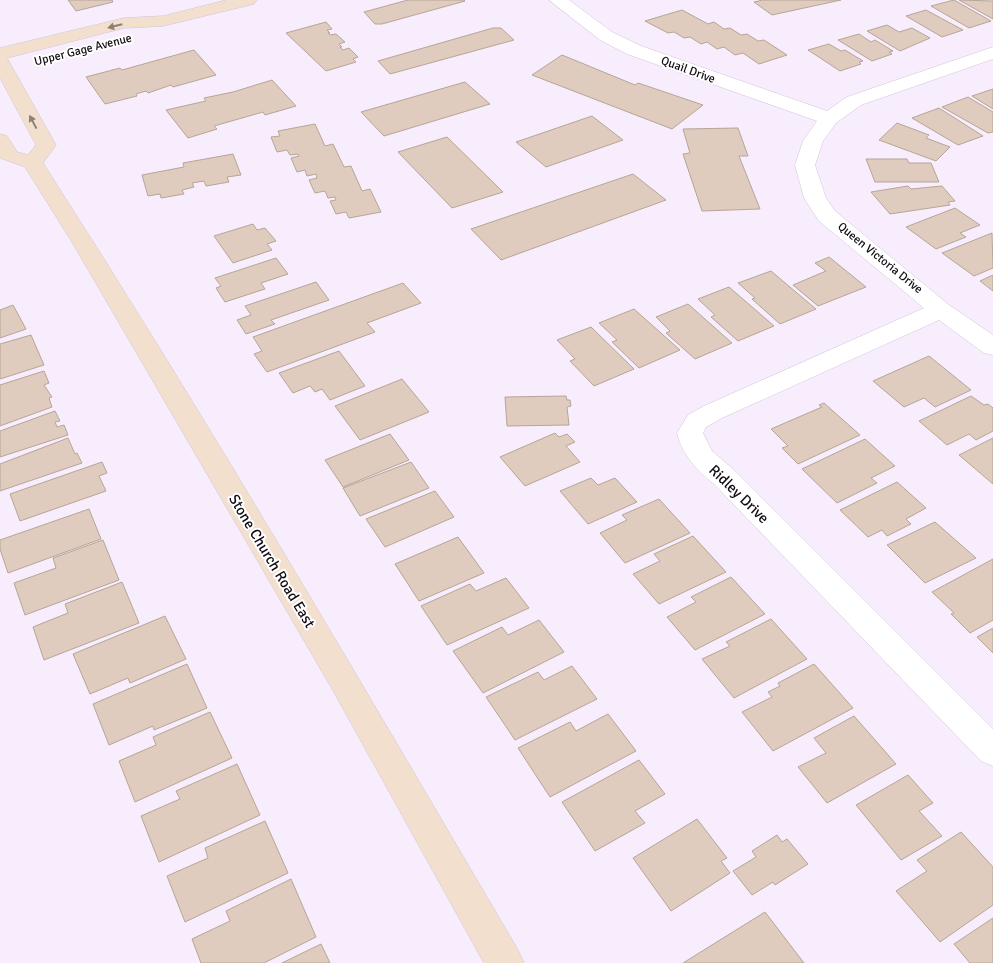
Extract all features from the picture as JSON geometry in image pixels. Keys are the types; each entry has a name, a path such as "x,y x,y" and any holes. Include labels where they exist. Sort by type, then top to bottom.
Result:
{"main road":[{"name":"Upper Gage Avenue","path":"1,64 137,37 163,21 248,0"},
{"path":"0,140 8,156 33,163 46,145 1,64"},
{"name":"Stone Church Road East","path":"33,163 83,242 342,678 505,963"}],"street":[{"name":"Quail Drive","path":"558,0 606,36 634,50 829,119"},
{"name":"Queen Victoria Drive","path":"993,53 859,99 829,119 813,141 805,164 815,198 827,216 940,306 941,310 993,348"},
{"name":"Ridley Drive","path":"941,310 713,412 697,421 690,433 692,444 705,461 724,478 993,751"}],"building":[{"path":"68,0 112,0 113,2 76,11"},
{"path":"408,0 465,1 382,24 375,24 364,12"},
{"path":"763,0 841,0 772,15 754,2"},
{"path":"954,0 991,21 969,28 931,6"},
{"path":"959,0 993,1 993,19"},
{"path":"682,10 708,24 714,22 724,29 730,28 741,35 747,34 758,41 764,40 787,55 759,64 743,53 735,55 724,47 717,49 707,42 701,44 690,37 684,38 674,32 668,33 645,21"},
{"path":"926,10 963,30 942,37 906,16"},
{"path":"326,22 332,29 327,30 330,33 328,33 330,35 336,34 345,42 339,44 342,47 340,47 343,50 349,48 358,57 353,59 356,62 326,71 286,33"},
{"path":"887,25 899,32 912,28 930,38 900,51 867,31"},
{"path":"493,28 501,28 514,40 390,74 378,61"},
{"path":"859,34 871,42 875,40 893,51 889,52 892,54 872,61 838,40"},
{"path":"829,44 841,51 845,50 863,61 859,62 861,64 840,71 808,50"},
{"path":"194,50 216,75 173,87 171,85 148,93 146,91 136,94 137,96 105,104 86,77 120,68 122,70"},
{"path":"562,55 635,85 638,83 703,105 672,129 532,75"},
{"path":"272,80 296,106 265,115 263,112 214,126 217,129 188,138 166,110 206,101 204,98 233,92"},
{"path":"465,82 490,104 384,136 361,112"},
{"path":"993,89 993,109 972,96"},
{"path":"968,97 993,112 993,132 988,133 942,107"},
{"path":"939,108 983,136 958,145 912,118"},
{"path":"592,116 623,140 546,167 516,142"},
{"path":"897,123 929,135 926,138 950,147 936,161 879,140"},
{"path":"315,124 325,146 333,144 344,167 351,166 362,191 370,189 381,212 349,218 346,212 336,214 330,201 336,200 335,197 328,198 325,191 315,193 309,180 317,178 316,174 307,176 305,170 297,172 291,158 299,156 298,154 290,155 287,150 277,152 271,137 280,136 278,131"},
{"path":"738,128 748,156 739,156 760,209 702,211 683,154 690,153 683,129"},
{"path":"447,137 503,192 452,208 398,152"},
{"path":"233,154 241,175 227,177 229,182 206,186 204,181 192,183 194,187 182,190 184,194 161,198 160,194 148,196 142,175 184,167 183,163"},
{"path":"866,159 907,159 909,163 931,163 939,182 875,182"},
{"path":"633,174 666,200 501,260 471,229"},
{"path":"908,186 911,189 942,186 955,201 948,202 950,205 890,214 871,192"},
{"path":"955,208 980,225 960,233 966,237 936,249 906,227"},
{"path":"253,224 257,230 265,228 276,241 267,244 272,250 233,263 214,236"},
{"path":"992,233 993,268 974,276 942,253"},
{"path":"829,257 866,287 818,306 793,285 826,271 815,263"},
{"path":"276,258 288,274 261,283 265,289 225,302 216,288 221,286 215,278"},
{"path":"771,271 816,309 780,324 752,299 755,298 738,283"},
{"path":"993,275 993,291 980,281"},
{"path":"316,282 329,300 271,320 275,324 246,334 237,320 251,315 245,306"},
{"path":"403,283 421,303 367,323 375,332 267,372 254,354 262,351 253,337"},
{"path":"729,287 774,326 738,341 711,317 715,315 698,299"},
{"path":"688,304 732,343 695,359 666,333 670,331 656,317"},
{"path":"13,305 26,329 0,338 0,310"},
{"path":"634,309 680,350 639,368 612,342 617,340 599,323"},
{"path":"591,327 634,369 594,386 570,361 575,359 557,340"},
{"path":"31,335 44,365 0,379 0,344"},
{"path":"339,351 365,386 330,400 322,389 315,392 310,386 293,393 279,373"},
{"path":"929,356 971,390 935,407 924,398 904,407 873,381"},
{"path":"44,371 49,383 44,385 52,397 49,398 52,407 0,426 0,385"},
{"path":"402,379 429,412 360,440 335,406"},
{"path":"566,396 567,400 570,400 571,406 567,407 569,425 507,426 505,397"},
{"path":"971,396 984,405 988,404 993,408 993,431 976,440 969,434 947,445 919,421"},
{"path":"824,403 860,435 798,464 782,448 788,446 771,429 822,407 819,405"},
{"path":"55,411 60,421 55,422 57,427 64,425 68,435 0,457 0,431"},
{"path":"555,433 559,437 567,434 575,442 566,446 580,462 525,486 500,457"},
{"path":"390,434 409,460 343,487 325,460"},
{"path":"68,438 75,454 77,453 82,463 0,491 0,464"},
{"path":"993,438 993,484 959,455"},
{"path":"865,439 895,466 871,478 877,483 837,503 802,469"},
{"path":"102,462 107,473 99,476 106,491 20,521 10,494"},
{"path":"411,462 429,488 360,516 343,488"},
{"path":"591,478 598,485 615,478 637,502 588,524 560,491"},
{"path":"897,482 926,508 906,519 911,524 887,536 882,530 868,537 840,510"},
{"path":"435,491 454,517 385,547 366,519"},
{"path":"659,499 690,533 625,563 600,533 627,520 622,515"},
{"path":"89,509 101,539 8,573 0,549 0,540"},
{"path":"935,522 976,558 925,583 887,545"},
{"path":"693,536 726,572 659,604 633,574 660,561 654,554"},
{"path":"458,537 484,573 419,601 395,564"},
{"path":"103,540 119,580 25,615 14,583 56,568 53,558"},
{"path":"993,559 993,620 970,633 951,614 954,613 932,592"},
{"path":"731,577 765,614 695,650 667,617 696,602 691,597"},
{"path":"506,578 529,608 447,645 421,606 470,584 476,591"},
{"path":"122,582 139,623 44,660 33,627 68,613 65,604"},
{"path":"165,616 186,659 130,683 128,678 90,694 73,654"},
{"path":"771,619 807,659 734,698 702,659 730,646 726,642"},
{"path":"539,620 564,652 483,693 453,651 502,627 508,635"},
{"path":"993,628 993,653 977,637"},
{"path":"187,664 207,708 154,730 153,726 109,745 93,704"},
{"path":"814,664 853,708 773,751 742,712 772,697 768,692 780,686 778,683"},
{"path":"572,666 597,699 515,740 486,697 538,672 544,680"},
{"path":"210,712 232,758 135,802 119,761 156,745 153,737"},
{"path":"608,714 636,751 550,797 518,748 570,722 576,731"},
{"path":"854,716 896,764 827,803 798,767 826,753 814,738"},
{"path":"639,760 665,794 635,811 645,823 595,851 562,802"},
{"path":"237,764 260,815 159,862 141,816 180,799 176,791"},
{"path":"908,775 933,803 919,811 942,836 901,860 856,805"},
{"path":"697,819 727,858 721,861 730,873 671,911 633,858"},
{"path":"265,821 288,873 185,922 167,876 208,858 205,848"},
{"path":"961,832 993,867 993,905 940,942 896,891 927,871 917,860"},
{"path":"777,835 782,842 787,839 808,864 775,885 773,882 752,895 733,871 756,857 752,851"},
{"path":"291,879 316,937 264,963 201,963 192,939 230,921 226,911"},
{"path":"765,912 804,963 683,963"},
{"path":"993,918 993,963 970,963 954,944"},
{"path":"321,944 330,963 282,963"}]}
